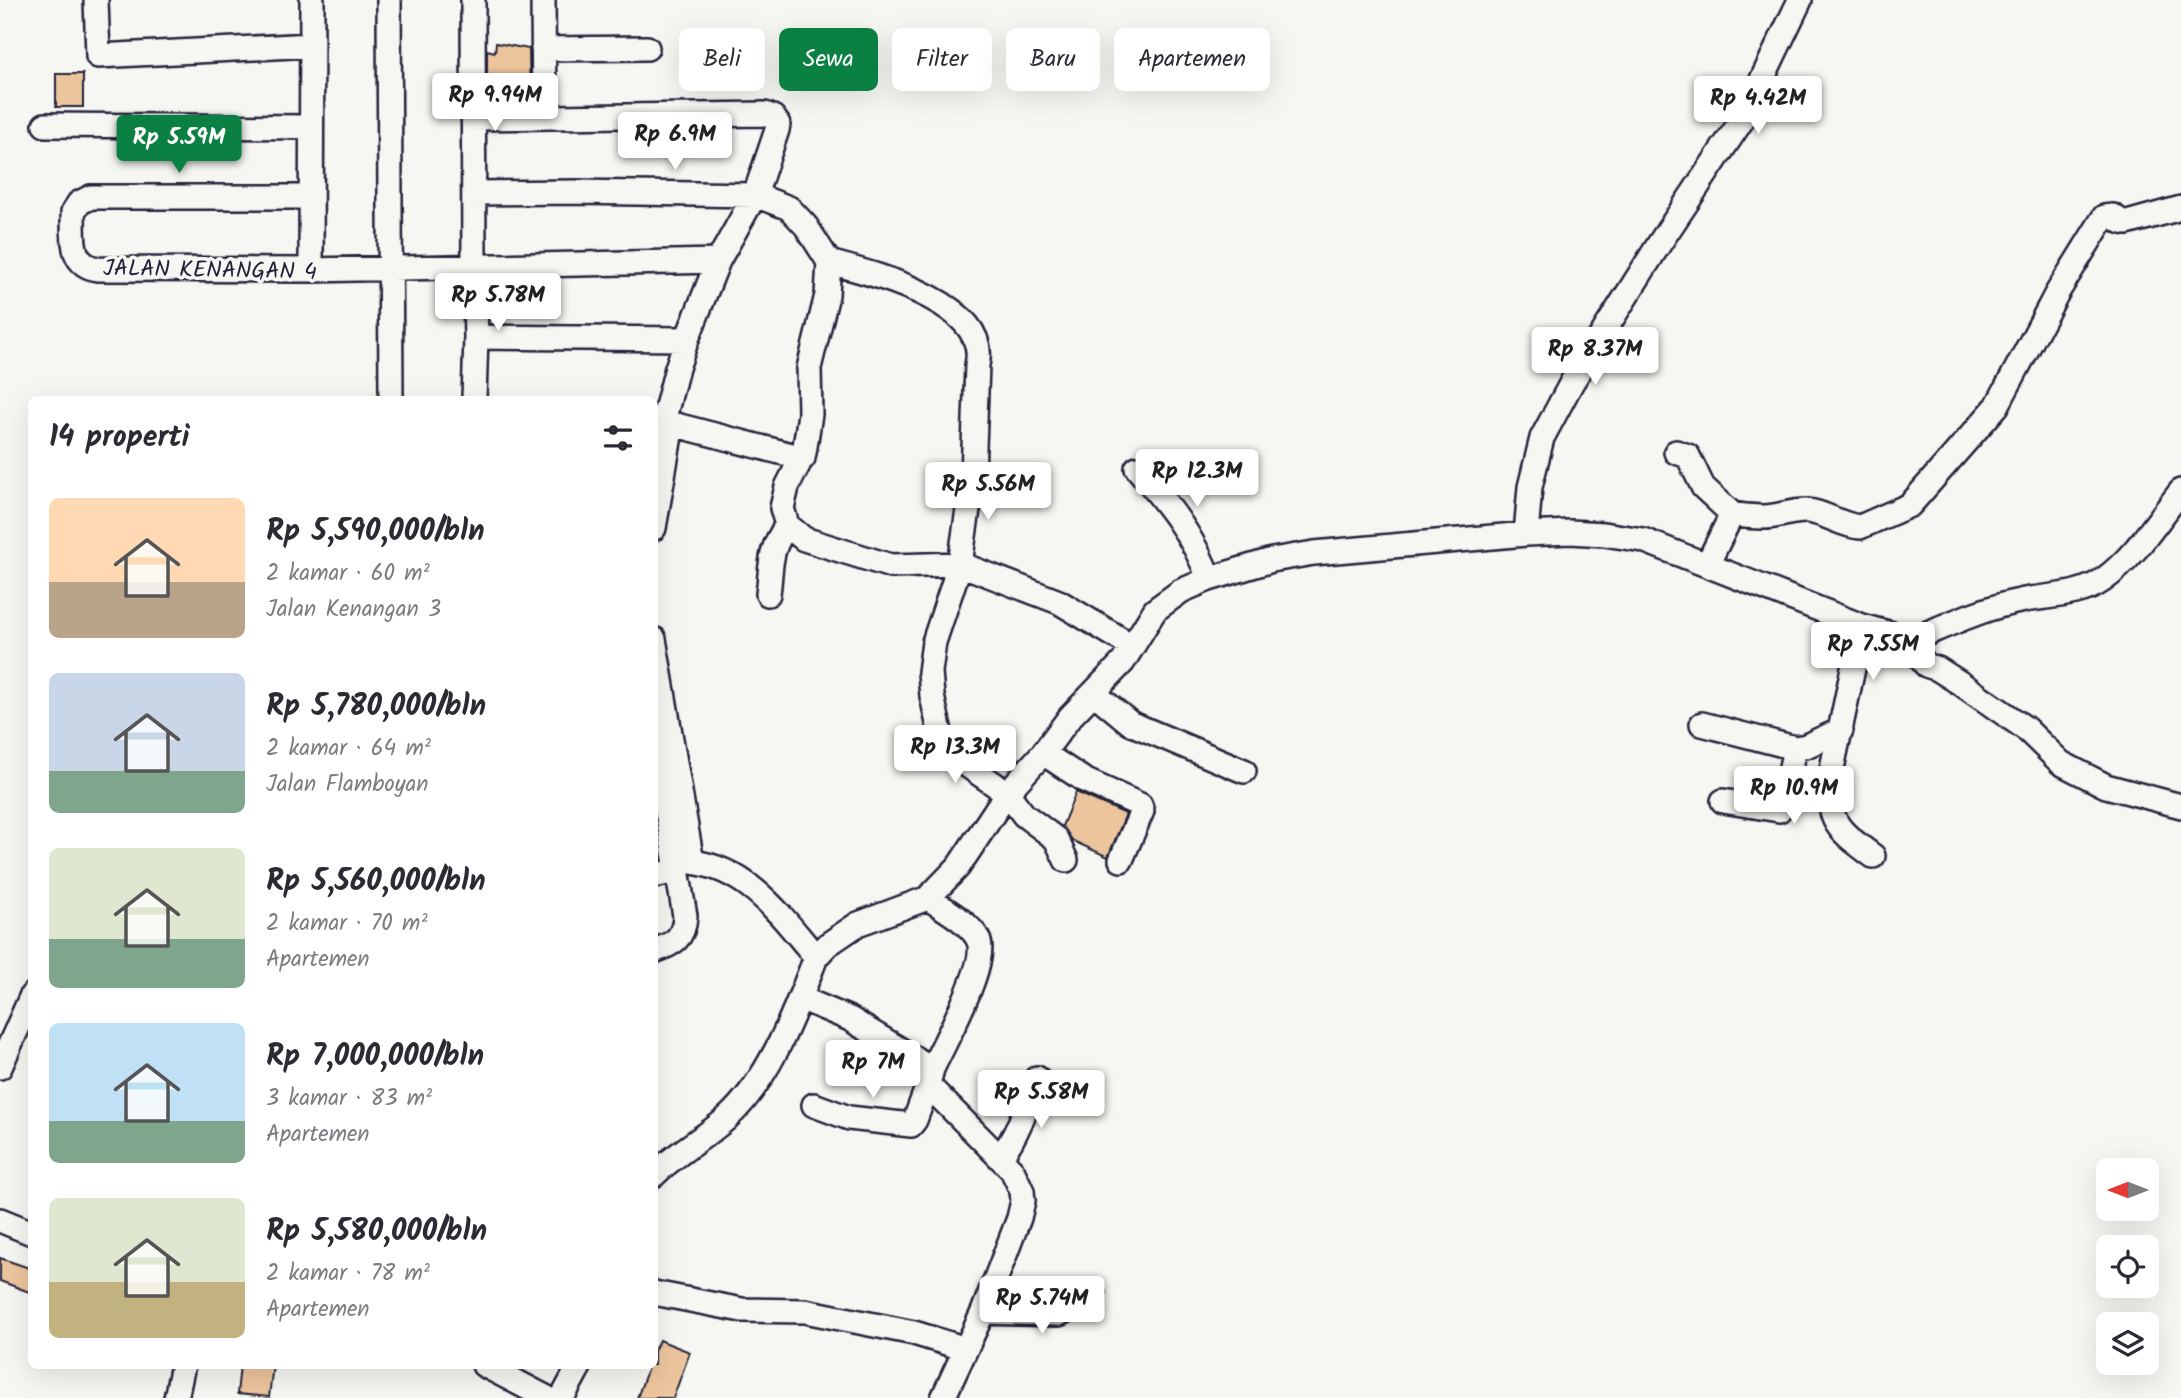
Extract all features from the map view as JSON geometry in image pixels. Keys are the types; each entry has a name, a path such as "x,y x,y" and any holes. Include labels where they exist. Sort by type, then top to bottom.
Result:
{"street":[{"path":"96,0 97,56 312,45"},
{"path":"311,270 312,0"},
{"path":"389,0 391,396"},
{"path":"473,0 474,396"},
{"path":"543,0 544,117"},
{"path":"1525,534 1530,486 1542,438 1572,382 1661,241 1744,117 1800,0"},
{"path":"543,49 647,48"},
{"path":"473,118 770,115 776,120 778,130 755,195 718,261 660,409"},
{"path":"45,125 312,127"},
{"path":"474,194 576,192 755,195 789,208 806,226 829,262 827,295 809,368 810,414 803,458 782,508 787,525 804,539 891,566 960,564 1059,602 1132,646"},
{"name":"JALAN KENANGAN 4","path":"312,197 91,197 79,204 73,212 75,249 82,263 88,267 311,270 718,261"},
{"path":"1676,452 1688,456 1703,486 1732,513 1764,517 1807,511 1860,527 1910,505 1997,406 2057,293 2104,217 2109,215 2127,223 2181,208"},
{"path":"829,262 883,278 946,306 966,323 978,342 980,353 977,365 973,475 960,564 934,642 930,672 932,696 940,732 948,752 1007,793 1024,815 1056,839 1066,860"},
{"path":"476,337 687,340"},
{"path":"658,505 672,424 803,458"},
{"path":"1137,468 1163,498 1186,531 1200,554 1209,579"},
{"path":"658,1171 726,1119 744,1101 776,1049 816,957 827,945 858,924 928,898 958,867 1007,793 1070,717 1123,663 1154,610 1181,591 1209,579 1272,560 1314,553 1525,534 1604,534 1643,540 1862,626 1910,637 1923,635 2008,604 2074,592 2101,581 2130,554 2181,491"},
{"path":"1708,564 1732,513"},
{"path":"768,594 774,543 787,525"},
{"path":"1862,626 1830,778 1831,812 1843,831 1874,856"},
{"path":"1910,637 1915,651 1926,665 1938,669 2025,728 2061,763 2106,786 2181,807"},
{"path":"658,662 692,862 713,864 750,885 816,957"},
{"path":"1095,694 1130,723 1244,771"},
{"path":"1702,724 1795,748 1840,730"},
{"path":"1723,802 1779,810 1783,805 1795,748"},
{"path":"1042,753 1084,780 1140,805 1142,811 1121,860"},
{"path":"658,778 665,873 685,923 677,941 658,949"},
{"path":"814,1105 849,1118 911,1125 981,955 977,937 928,898"},
{"path":"800,998 850,1020 930,1077 1019,1181 1023,1201 1019,1218 983,1312 943,1398"},
{"path":"0,1067 28,1004"},
{"path":"1000,1158 1011,1143 1037,1078"},
{"path":"0,1220 28,1231"},
{"path":"658,1294 742,1310 805,1311 914,1333 966,1349"},
{"path":"983,1312 1059,1314 1065,1311 1067,1299 1076,1295 1093,1295"},
{"path":"176,1398 182,1369"},
{"path":"492,1369 547,1398"},
{"path":"562,1398 578,1369"}],"building":[{"path":"496,43 529,49 530,103 487,104 487,50 495,52"},
{"path":"56,74 83,74 83,107 56,107"},
{"path":"1076,792 1126,814 1108,857 1073,841 1062,826"},
{"path":"0,1258 28,1268 28,1292 0,1281"},
{"path":"659,1340 690,1352 673,1398 637,1398 648,1369 658,1369"},
{"path":"240,1369 272,1369 269,1397 237,1394"}]}
